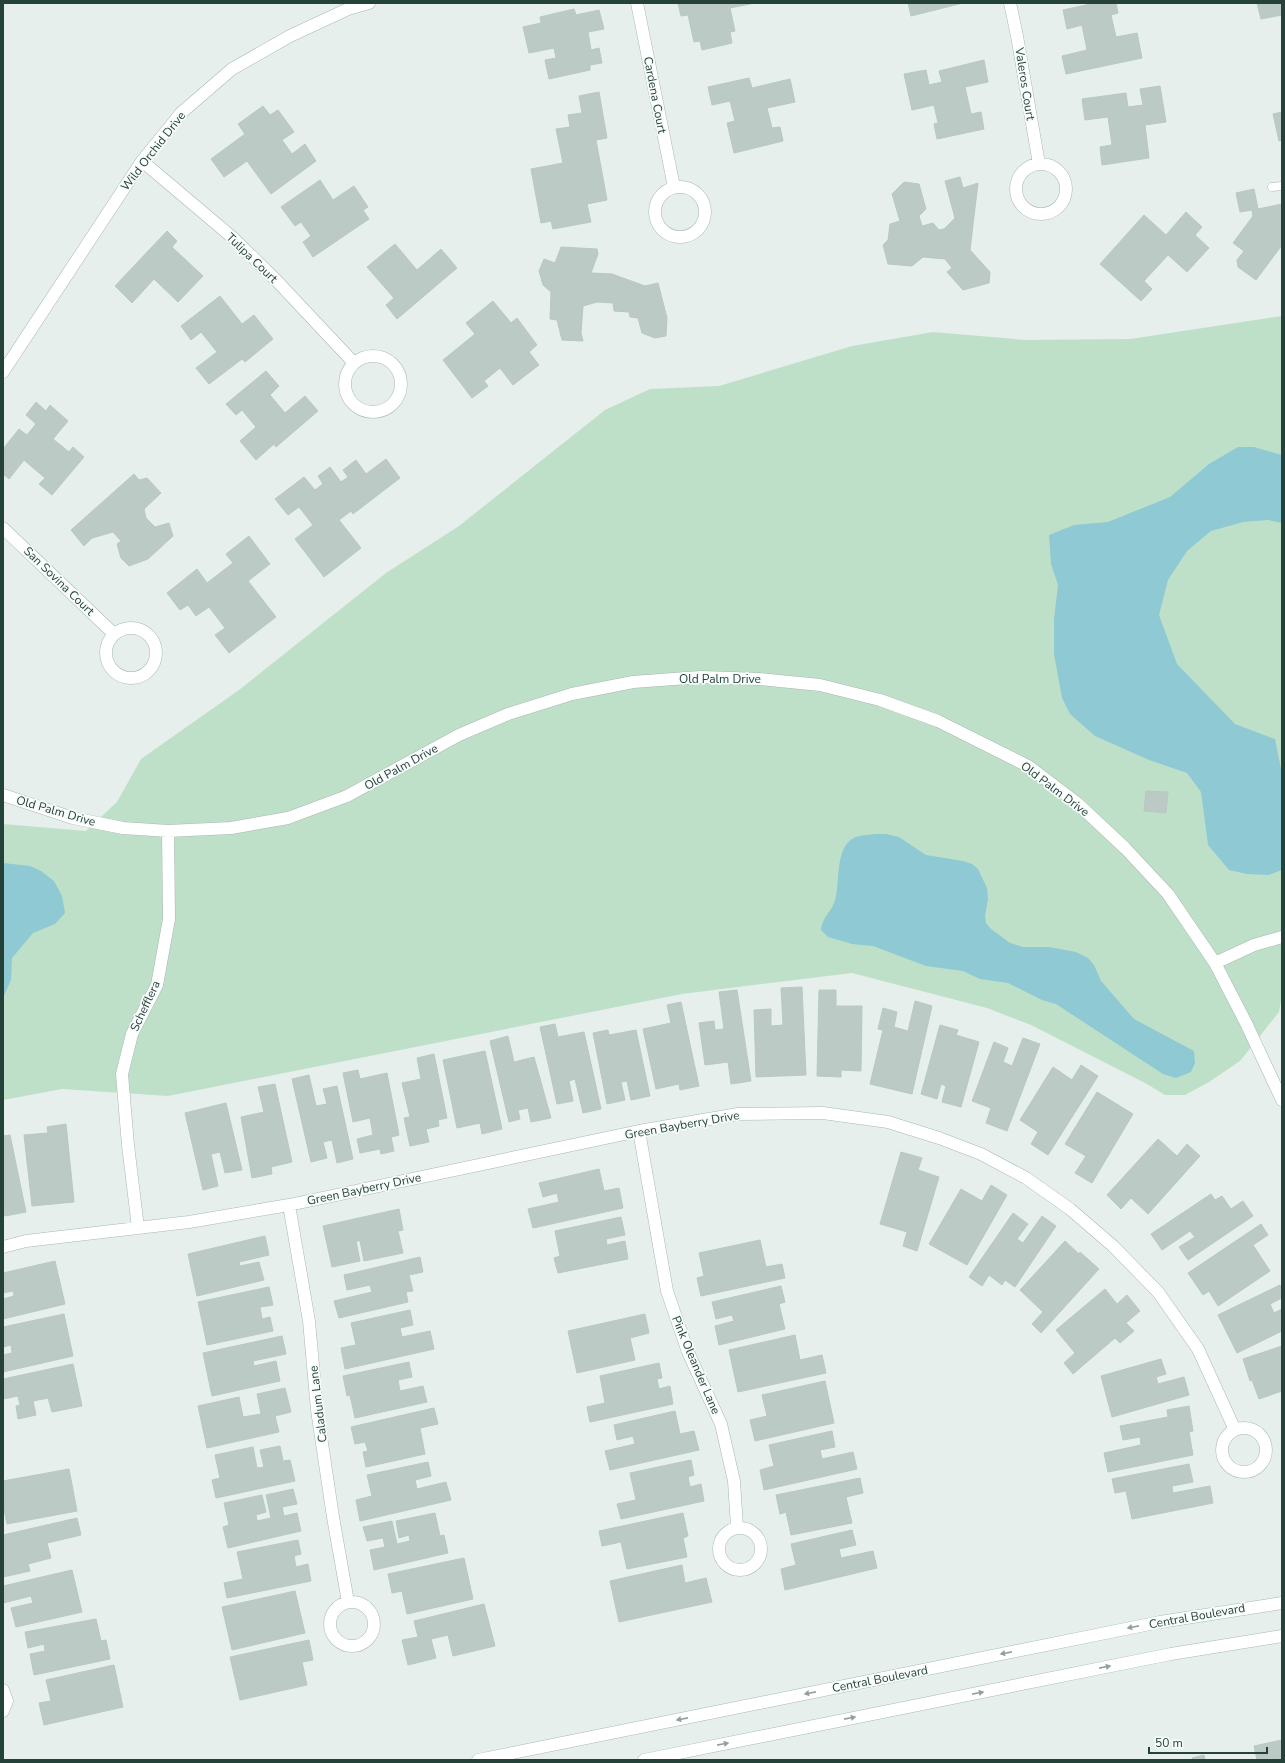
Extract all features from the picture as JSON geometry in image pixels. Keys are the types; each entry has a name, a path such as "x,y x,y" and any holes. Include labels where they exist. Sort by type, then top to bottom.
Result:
{"street":[{"name":"Wild Orchid Drive","path":"3,372 142,161 182,113 232,69 290,36 348,9 369,3"},
{"name":"Cardena Court","path":"637,3 674,187"},
{"name":"Valeros Court","path":"1010,3 1039,164"},
{"name":"Tulipa Court","path":"142,161 237,242 276,280 354,363"},
{"path":"1039,164 1048,165 1057,170 1063,177 1066,186 1066,196 1061,205 1054,211 1044,214 1035,214 1026,209 1020,202 1016,192 1017,183 1022,174 1029,168 1039,164"},
{"path":"684,186 693,190 700,197 704,206 705,216 701,225 695,232 686,236 676,237 666,233 659,226 655,217 655,208 658,198 665,191 674,187 684,186"},
{"path":"374,356 385,358 394,365 399,374 401,385 398,395 392,404 383,410 372,412 361,409 352,402 347,393 345,382 348,372 354,363 364,357 374,356"},
{"name":"San Sovina Court","path":"3,528 114,634"},
{"path":"132,628 142,630 149,636 154,645 156,655 153,664 147,672 139,677 129,678 120,676 112,670 107,662 105,652 108,642 114,634 122,629 132,628"},
{"name":"Old Palm Drive","path":"3,795 73,818 123,828 168,831 231,828 288,818 347,796 459,735 508,714 572,694 633,682 701,677 759,679 820,685 880,700 938,721 1028,766 1077,803 1125,848 1168,894 1215,963 1246,1023 1282,1100"},
{"name":"Schefflera","path":"138,1228 128,1145 122,1074 132,1034 157,985 169,919 168,831"},
{"path":"1215,963 1254,945 1282,937"},
{"name":"Green Bayberry Drive","path":"3,1247 26,1241 189,1222 289,1205 639,1132 738,1114 823,1113 888,1122 939,1138 981,1154 1026,1178 1070,1209 1113,1246 1158,1292 1198,1349 1235,1430"},
{"name":"Pink Oleander Lane","path":"639,1132 667,1291 688,1352 721,1424 734,1481 737,1527"},
{"name":"Caladum Lane","path":"289,1205 309,1321 317,1410 333,1517 348,1602"},
{"name":"Central Boulevard","path":"478,1760 1160,1622 1282,1603"},
{"path":"644,1760 1171,1654 1282,1636"},
{"path":"3,1690 7,1701 3,1711"}],"lane":[{"path":"1272,187 1282,186"}],"green space":[{"path":"1282,316 1282,994 1279,1012 1240,1061 1209,1082 1185,1095 1165,1095 1147,1084 1031,1025 987,1008 852,973 682,994 168,1096 62,1089 3,1100 3,824 86,831 117,802 141,759 239,690 386,573 459,526 605,410 650,389 719,386 852,346 933,332 1026,340 1130,339"}],"water":[{"path":"1238,447 1254,447 1282,455 1282,523 1268,520 1243,522 1211,531 1187,551 1168,580 1159,615 1177,664 1235,724 1275,739 1282,774 1282,870 1269,875 1247,874 1229,870 1208,845 1201,792 1187,773 1149,760 1095,736 1070,714 1062,698 1054,654 1054,619 1058,585 1051,564 1049,535 1074,525 1108,522 1170,497 1209,464"},
{"path":"886,834 899,837 926,855 963,861 972,864 978,869 987,888 988,899 985,916 986,923 991,929 1010,943 1023,947 1049,947 1076,952 1088,958 1094,965 1101,981 1134,1019 1194,1051 1195,1063 1191,1072 1176,1078 1163,1074 1056,1004 1042,1000 1008,983 980,979 963,971 926,966 873,946 852,944 828,937 821,930 826,917 834,904 840,859 843,851 847,844 855,837"},
{"path":"3,863 30,866 41,871 54,881 62,896 65,913 55,924 33,933 12,958 11,980 3,998"}],"building":[{"path":"678,3 755,3 730,8 735,31 730,32 732,43 702,50 700,41 694,42 688,15 681,16"},
{"path":"908,3 963,3 911,16"},
{"path":"1095,3 1116,3 1118,13 1111,15 1116,37 1137,33 1142,58 1066,74 1062,56 1087,50 1082,25 1067,29 1063,10"},
{"path":"1257,3 1282,3 1282,15 1261,19"},
{"path":"574,9 576,15 599,10 604,29 588,32 591,50 599,48 602,63 590,65 590,70 549,79 545,60 556,58 554,48 529,53 523,27 541,23 540,17"},
{"path":"984,60 988,82 965,87 971,114 981,112 984,129 937,139 934,124 938,123 934,105 912,110 904,74 926,70 929,85 942,82 939,71"},
{"path":"749,78 752,88 790,79 795,102 767,108 772,128 780,127 783,141 734,153 727,123 735,121 730,101 712,105 708,87"},
{"path":"1160,86 1166,122 1145,125 1149,158 1102,165 1100,147 1112,145 1108,117 1085,120 1082,99 1126,93 1128,107 1143,105 1140,89"},
{"path":"599,92 607,138 596,140 607,200 587,204 591,222 553,229 551,221 541,223 531,169 563,163 556,129 570,127 568,115 582,113 579,96"},
{"path":"263,106 270,115 278,110 294,132 282,140 292,154 305,144 316,161 271,194 247,161 224,177 211,159 245,134 238,124"},
{"path":"1282,112 1282,140 1279,141 1273,114"},
{"path":"960,177 963,188 978,183 970,250 990,272 989,283 963,290 947,272 952,268 945,259 923,257 912,266 888,264 883,245 888,240 890,224 900,221 892,194 904,182 919,184 926,209 919,216 922,226 933,223 939,230 944,229 955,218 945,181"},
{"path":"320,180 333,200 354,186 368,207 363,210 369,219 313,257 303,242 311,236 301,222 295,226 281,207"},
{"path":"1254,189 1258,209 1282,204 1282,245 1256,280 1238,267 1237,260 1244,251 1233,243 1253,216 1252,210 1240,212 1236,193"},
{"path":"1186,212 1202,227 1195,235 1209,248 1187,272 1168,255 1144,281 1152,289 1141,301 1100,264 1144,215 1166,235"},
{"path":"167,231 177,241 172,247 203,276 178,302 154,279 132,303 115,286"},
{"path":"395,244 417,270 441,249 457,268 397,319 386,305 394,298 367,267"},
{"path":"561,247 597,249 598,254 591,273 612,274 645,286 658,283 667,318 666,336 655,338 642,333 638,318 630,317 629,312 614,311 613,303 597,302 583,306 581,333 583,341 562,340 557,320 550,319 551,292 543,285 539,271 544,259 555,263"},
{"path":"220,296 242,324 254,315 273,339 245,362 242,359 209,384 196,368 217,352 201,332 191,340 181,326"},
{"path":"493,301 511,323 517,318 537,345 529,352 539,365 513,385 500,368 484,381 488,386 472,398 443,360 475,334 466,323"},
{"path":"266,371 279,386 270,395 285,413 305,396 318,411 276,447 274,444 256,460 240,441 256,427 242,410 236,415 226,404"},
{"path":"36,402 46,411 50,405 68,421 53,439 69,452 73,447 84,457 52,495 39,484 45,478 24,460 9,479 3,474 3,449 19,429 27,435 36,424 26,415"},
{"path":"386,459 400,478 353,514 351,511 339,520 361,548 324,577 295,539 313,525 299,507 288,515 275,499 304,477 315,490 323,484 318,476 330,467 341,482 348,477 343,470 356,460 366,474"},
{"path":"134,474 139,480 147,478 161,493 144,509 146,518 155,527 169,523 173,536 148,559 129,566 121,558 117,544 121,541 113,532 92,538 84,546 71,530"},
{"path":"249,536 270,564 248,581 276,617 229,653 215,635 225,628 209,607 196,616 188,605 180,610 167,593 197,569 207,583 233,563 226,554"},
{"path":"1146,791 1168,792 1166,813 1144,811"},
{"path":"802,987 806,1075 756,1077 754,1010 771,1009 771,1026 783,1025 781,988"},
{"path":"737,990 751,1081 731,1084 728,1062 705,1065 699,1023 714,1021 715,1030 724,1029 719,992"},
{"path":"819,990 836,990 836,1006 862,1006 861,1071 841,1070 841,1077 817,1076"},
{"path":"915,1001 932,1006 912,1094 870,1084 883,1030 878,1029 883,1008 897,1012 894,1027 908,1031"},
{"path":"681,1002 699,1086 680,1090 679,1084 656,1089 643,1029 671,1023 667,1005"},
{"path":"555,1024 558,1037 584,1032 601,1109 583,1113 575,1079 569,1081 573,1101 557,1104 540,1027"},
{"path":"940,1025 958,1030 956,1035 979,1042 961,1107 942,1102 946,1086 941,1084 937,1099 921,1094"},
{"path":"608,1030 609,1035 636,1030 650,1096 631,1100 627,1081 621,1082 625,1100 607,1104 593,1033"},
{"path":"508,1036 514,1062 534,1057 551,1118 531,1122 528,1108 518,1110 520,1119 509,1122 490,1041"},
{"path":"1023,1038 1040,1044 1007,1131 986,1123 991,1108 972,1101 994,1042 1008,1048 1003,1062 1012,1066"},
{"path":"485,1051 502,1129 482,1134 480,1123 457,1128 443,1060"},
{"path":"434,1054 447,1118 438,1120 439,1126 426,1129 429,1142 410,1146 404,1118 410,1117 402,1083 421,1079 417,1058"},
{"path":"1081,1065 1098,1076 1048,1155 1031,1144 1038,1132 1020,1120 1053,1067 1072,1080"},
{"path":"358,1070 360,1079 387,1073 399,1135 391,1137 394,1151 381,1154 380,1149 360,1153 357,1139 373,1135 370,1118 353,1122 343,1073"},
{"path":"309,1075 316,1106 327,1104 323,1089 337,1086 353,1159 337,1163 332,1140 323,1142 327,1158 311,1162 292,1079"},
{"path":"275,1084 292,1162 271,1167 272,1174 252,1178 241,1117 264,1112 258,1087"},
{"path":"1097,1092 1133,1114 1092,1183 1075,1173 1086,1156 1065,1144"},
{"path":"226,1103 242,1170 225,1173 220,1152 211,1154 218,1186 203,1190 185,1113"},
{"path":"66,1124 74,1202 32,1206 24,1135 48,1133 47,1127"},
{"path":"10,1135 26,1212 5,1216 3,1207 3,1136"},
{"path":"1158,1139 1177,1156 1187,1144 1200,1156 1148,1214 1131,1198 1121,1209 1107,1195"},
{"path":"901,1152 922,1158 918,1170 939,1177 917,1251 903,1246 907,1232 880,1224"},
{"path":"599,1169 604,1191 619,1188 623,1208 533,1228 528,1209 559,1202 557,1193 543,1197 539,1183"},
{"path":"991,1185 1007,1195 967,1265 929,1244 961,1189 982,1201"},
{"path":"1211,1194 1215,1200 1222,1196 1231,1209 1243,1201 1253,1216 1188,1260 1179,1247 1195,1237 1190,1231 1162,1250 1151,1234"},
{"path":"399,1209 403,1230 398,1231 403,1253 364,1261 360,1241 356,1241 360,1261 332,1267 323,1226"},
{"path":"1013,1213 1028,1224 1017,1239 1023,1243 1042,1216 1056,1226 1015,1287 1005,1280 1002,1285 989,1275 982,1286 969,1277"},
{"path":"621,1217 625,1235 606,1239 607,1245 625,1241 628,1259 558,1273 554,1258 560,1256 555,1231"},
{"path":"1261,1224 1268,1235 1253,1245 1270,1271 1218,1306 1209,1291 1203,1295 1188,1273"},
{"path":"265,1236 269,1255 239,1262 240,1266 259,1262 264,1280 197,1296 188,1254"},
{"path":"760,1240 766,1267 782,1264 785,1278 701,1296 697,1278 704,1276 699,1253"},
{"path":"1065,1241 1099,1269 1041,1333 1032,1324 1043,1312 1020,1290"},
{"path":"420,1257 423,1272 409,1275 413,1291 406,1292 408,1302 339,1318 334,1301 372,1292 370,1285 347,1290 344,1275"},
{"path":"55,1261 65,1304 3,1319 3,1299 14,1296 13,1291 3,1293 3,1273"},
{"path":"1280,1285 1282,1289 1282,1298 1270,1304 1274,1313 1282,1309 1282,1331 1237,1353 1218,1315"},
{"path":"781,1286 785,1302 779,1304 785,1329 719,1345 715,1326 734,1321 732,1315 716,1319 712,1302"},
{"path":"269,1287 273,1305 260,1307 262,1319 270,1317 273,1331 207,1345 198,1302"},
{"path":"1105,1289 1117,1304 1127,1295 1140,1311 1126,1323 1134,1331 1120,1343 1115,1338 1073,1374 1064,1363 1075,1353 1056,1330"},
{"path":"410,1310 413,1325 400,1328 402,1337 430,1331 434,1349 345,1369 341,1348 356,1345 351,1323"},
{"path":"64,1314 73,1356 3,1372 3,1355 12,1353 11,1345 3,1347 3,1327"},
{"path":"645,1314 649,1333 630,1338 635,1360 577,1373 568,1331"},
{"path":"795,1335 800,1360 822,1355 826,1373 738,1392 729,1350"},
{"path":"282,1336 286,1354 253,1361 254,1366 276,1361 280,1381 212,1396 203,1353"},
{"path":"1282,1346 1282,1391 1259,1399 1252,1380 1250,1381 1243,1359"},
{"path":"1161,1359 1166,1374 1156,1377 1158,1384 1184,1377 1189,1395 1112,1417 1101,1376"},
{"path":"409,1362 412,1377 398,1380 400,1391 423,1386 427,1402 355,1418 350,1395 347,1396 343,1376"},
{"path":"659,1363 662,1378 657,1379 659,1389 670,1386 673,1404 590,1422 587,1407 605,1403 600,1376"},
{"path":"73,1364 82,1406 52,1412 48,1398 33,1401 36,1415 18,1419 16,1406 20,1405 18,1396 3,1399 3,1379"},
{"path":"825,1381 834,1423 755,1441 750,1420 767,1416 762,1395"},
{"path":"285,1388 291,1412 275,1416 279,1432 207,1448 198,1406 239,1397 243,1417 261,1414 257,1394"},
{"path":"1189,1406 1193,1431 1189,1432 1193,1455 1108,1472 1104,1453 1141,1445 1140,1437 1123,1440 1120,1426 1168,1417 1167,1410"},
{"path":"434,1408 438,1424 420,1428 425,1454 366,1467 363,1452 368,1451 365,1442 355,1444 351,1427"},
{"path":"675,1411 680,1434 694,1431 699,1450 610,1470 605,1451 635,1444 633,1436 617,1440 614,1425"},
{"path":"832,1431 835,1447 820,1450 822,1459 853,1452 857,1469 764,1490 760,1470 774,1466 769,1445"},
{"path":"280,1446 283,1461 290,1460 295,1481 216,1498 212,1480 220,1478 215,1455 253,1447 257,1468 264,1467 260,1450"},
{"path":"691,1460 694,1475 688,1477 690,1487 701,1484 704,1501 621,1519 617,1504 636,1500 630,1473"},
{"path":"428,1462 431,1476 415,1480 417,1489 446,1482 451,1500 360,1521 356,1500 372,1496 367,1475"},
{"path":"1189,1464 1193,1482 1172,1486 1173,1493 1210,1486 1213,1503 1132,1519 1126,1491 1115,1493 1112,1479"},
{"path":"69,1469 77,1511 7,1524 3,1504 3,1481"},
{"path":"860,1478 863,1493 846,1497 852,1523 791,1535 786,1512 780,1514 776,1495"},
{"path":"293,1489 297,1504 282,1507 284,1516 297,1513 301,1531 228,1548 223,1527 229,1525 224,1503 262,1495 266,1512 256,1515 257,1521 271,1518 266,1495"},
{"path":"435,1513 440,1536 444,1535 448,1553 374,1570 370,1550 385,1547 383,1538 367,1541 363,1527 392,1521 397,1544 410,1541 409,1535 399,1538 396,1521"},
{"path":"683,1513 688,1536 683,1538 687,1557 627,1569 621,1542 602,1546 599,1531"},
{"path":"77,1518 81,1535 47,1543 51,1558 28,1564 30,1571 3,1577 3,1535"},
{"path":"852,1530 856,1545 839,1549 841,1558 873,1551 877,1568 785,1590 781,1569 796,1565 791,1544"},
{"path":"298,1540 301,1554 294,1556 296,1567 308,1564 311,1581 227,1598 224,1583 243,1579 237,1552"},
{"path":"464,1558 473,1599 407,1614 402,1591 392,1593 388,1574"},
{"path":"682,1565 685,1583 706,1578 712,1602 619,1622 610,1581"},
{"path":"72,1570 82,1612 16,1627 11,1608 33,1603 31,1596 3,1603 3,1586"},
{"path":"295,1591 305,1633 232,1650 222,1607"},
{"path":"484,1604 495,1646 453,1656 448,1635 431,1639 436,1658 408,1665 402,1640 418,1637 414,1621"},
{"path":"96,1619 101,1641 106,1640 110,1659 34,1675 30,1654 45,1651 44,1644 28,1648 25,1632"},
{"path":"309,1640 313,1660 302,1662 307,1685 240,1700 230,1657"},
{"path":"114,1665 123,1707 44,1725 39,1703 51,1701 46,1680"},
{"path":"1282,1740 1282,1760 1257,1760 1254,1746"},
{"path":"1204,1755 1205,1760 1193,1760 1192,1758"}]}
